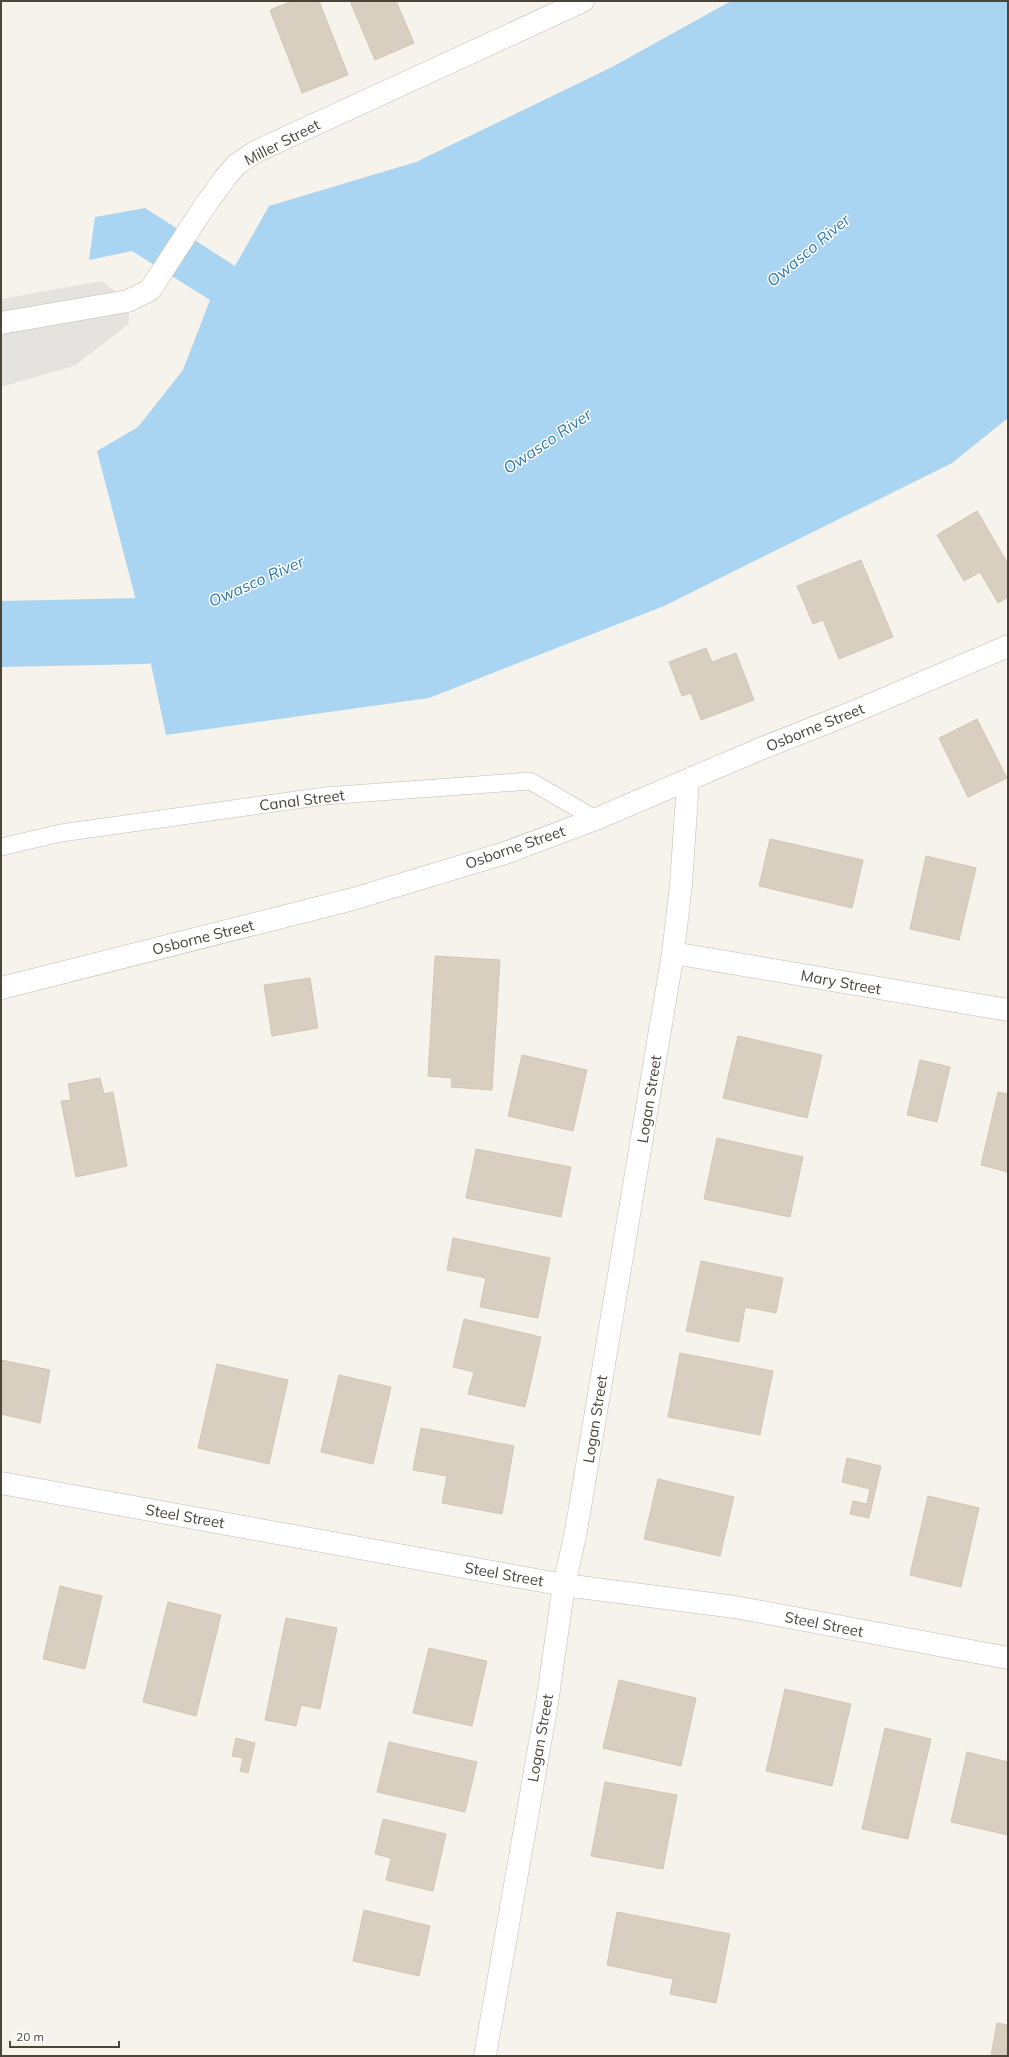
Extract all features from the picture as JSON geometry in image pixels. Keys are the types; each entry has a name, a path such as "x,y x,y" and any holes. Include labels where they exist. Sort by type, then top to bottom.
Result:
{"street":[{"name":"Miller Street","path":"1,323 128,301 150,290 204,206 236,165 255,152 583,1"},
{"name":"Osborne Street","path":"1,988 353,899 505,852 596,819 1008,646"},
{"name":"Logan Street","path":"485,2056 547,1703 564,1585 576,1531 673,953 681,885 688,780"},
{"name":"Mary Street","path":"673,953 1008,1010"},
{"name":"Steel Street","path":"1,1483 564,1585 735,1607 1008,1658"}],"lane":[{"name":"Canal Street","path":"1,847 61,833 325,796 530,781 596,819"}],"shaded area":[{"path":"102,281 128,301 129,324 74,366 1,387 1,299"}],"water":[{"path":"731,1 1008,1 1008,418 952,463 664,606 429,698 166,735 144,631 97,451 138,427 183,370 210,300 132,251 89,260 95,217 145,208 235,266 269,206 416,162 612,67"}],"building":[{"path":"292,1 319,1 348,75 302,93 270,10"},
{"path":"350,1 396,1 414,43 375,60"},
{"path":"977,511 1008,564 1008,597 998,603 980,572 964,581 937,535"},
{"path":"861,560 893,637 839,659 823,620 813,624 797,586"},
{"path":"706,648 712,662 736,653 754,700 701,720 691,693 682,696 669,662"},
{"path":"977,719 1007,778 968,797 939,738"},
{"path":"770,839 863,860 852,908 759,886"},
{"path":"926,856 976,868 959,940 910,929"},
{"path":"435,956 500,960 492,1090 451,1087 452,1078 428,1076"},
{"path":"310,978 318,1028 272,1036 264,985"},
{"path":"738,1036 822,1055 807,1118 723,1098"},
{"path":"522,1055 587,1070 573,1131 508,1116"},
{"path":"920,1060 950,1067 937,1122 907,1115"},
{"path":"100,1078 104,1094 113,1092 127,1166 76,1177 61,1101 71,1100 68,1084"},
{"path":"998,1092 1008,1094 1008,1172 981,1165"},
{"path":"717,1138 803,1157 790,1217 704,1199"},
{"path":"476,1149 571,1167 561,1217 466,1198"},
{"path":"453,1238 550,1258 538,1318 480,1307 486,1278 447,1270"},
{"path":"701,1261 783,1278 776,1313 745,1307 739,1342 686,1331"},
{"path":"464,1319 541,1337 525,1407 468,1394 474,1372 453,1367"},
{"path":"680,1353 773,1371 760,1435 668,1417"},
{"path":"1,1360 50,1370 40,1423 1,1414"},
{"path":"217,1364 288,1380 269,1464 198,1448"},
{"path":"339,1375 391,1387 373,1464 321,1452"},
{"path":"421,1428 514,1446 502,1514 442,1503 447,1476 413,1470"},
{"path":"847,1458 881,1466 869,1518 850,1514 853,1501 867,1504 870,1489 842,1482"},
{"path":"658,1479 734,1497 720,1556 644,1539"},
{"path":"928,1496 979,1508 961,1587 910,1575"},
{"path":"60,1586 102,1596 85,1669 43,1659"},
{"path":"168,1602 221,1615 196,1716 143,1702"},
{"path":"286,1618 337,1628 320,1709 301,1705 296,1726 265,1720"},
{"path":"429,1648 487,1661 472,1726 413,1713"},
{"path":"619,1680 696,1698 681,1766 603,1748"},
{"path":"785,1689 851,1704 832,1786 766,1771"},
{"path":"885,1728 931,1739 908,1839 862,1829"},
{"path":"236,1738 255,1743 248,1773 240,1771 243,1758 232,1756"},
{"path":"389,1742 477,1762 465,1812 377,1792"},
{"path":"967,1752 1008,1762 1008,1835 951,1822"},
{"path":"605,1782 677,1795 663,1869 591,1856"},
{"path":"383,1819 446,1834 433,1891 386,1880 391,1858 375,1854"},
{"path":"364,1910 430,1926 419,1976 353,1961"},
{"path":"617,1912 730,1934 716,2003 670,1994 673,1979 607,1965"},
{"path":"997,2023 1008,2025 1008,2056 991,2056"}],"waterway":[{"name":"Owasco River","path":"1,634 144,631 228,594"}]}
